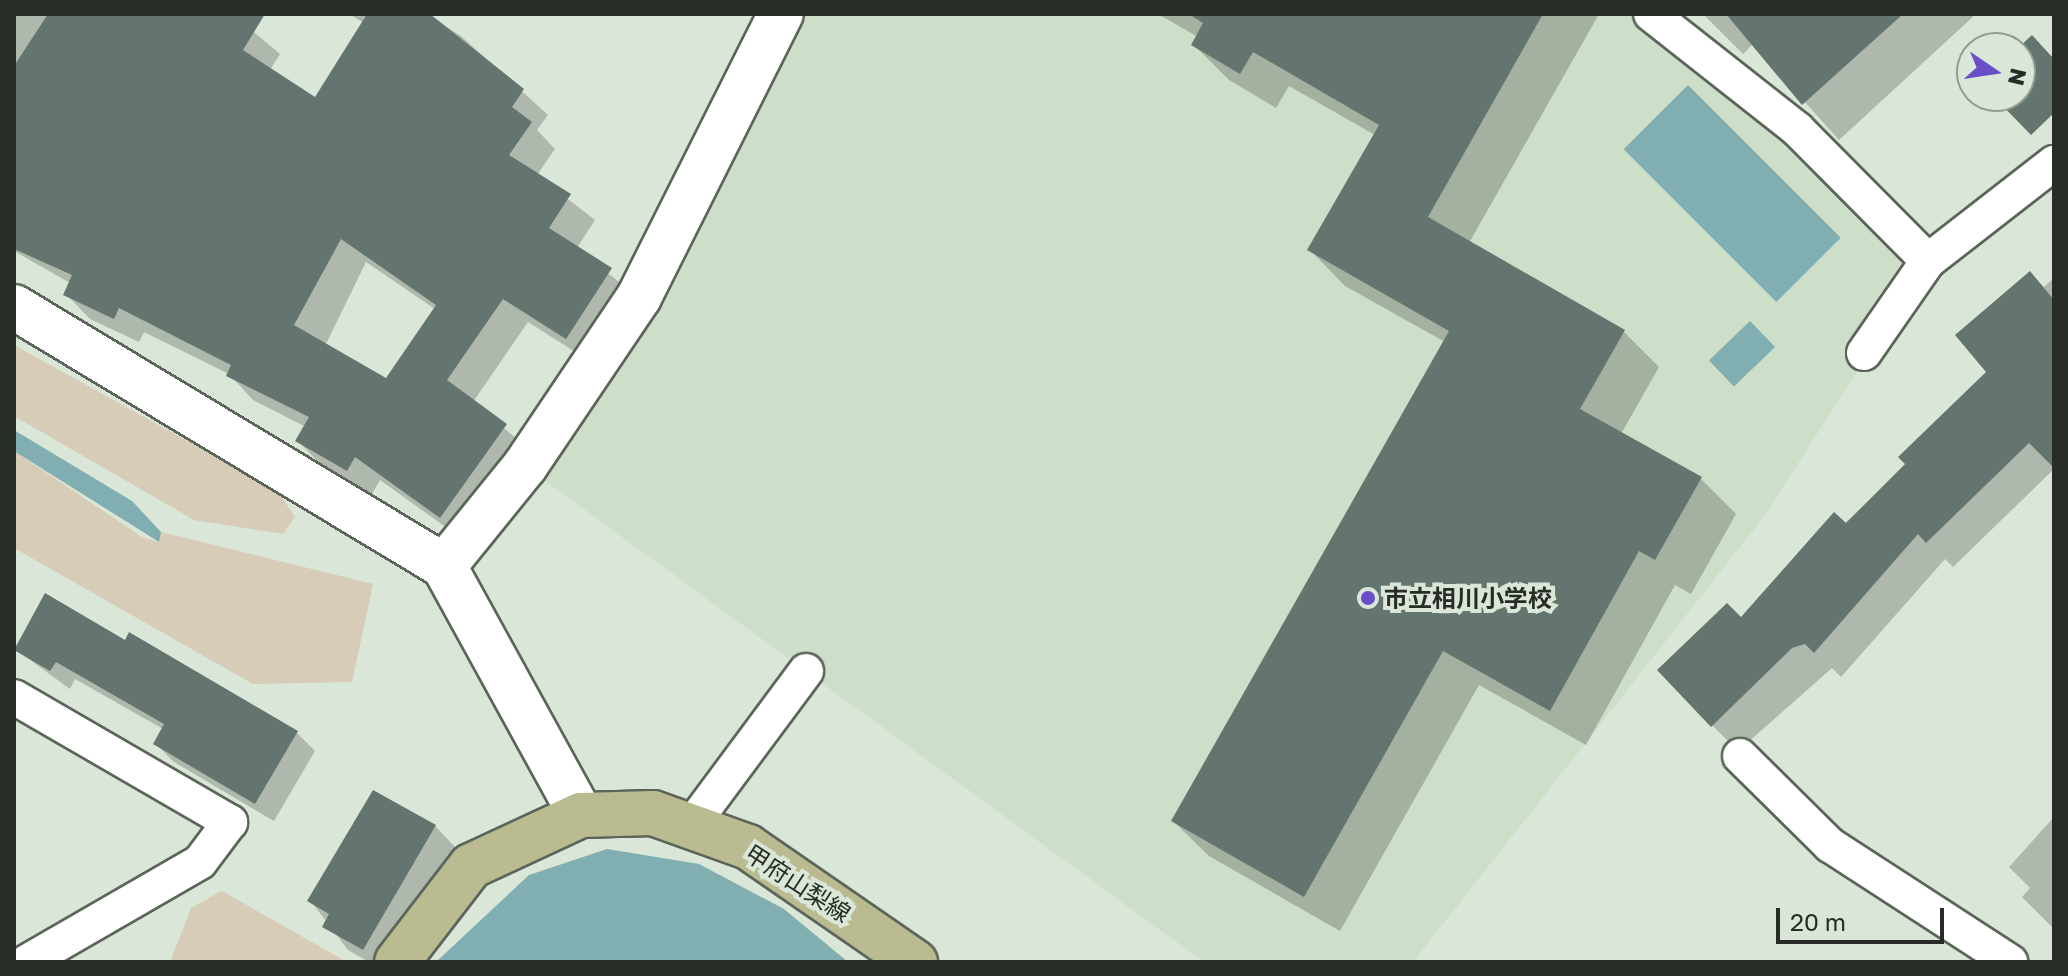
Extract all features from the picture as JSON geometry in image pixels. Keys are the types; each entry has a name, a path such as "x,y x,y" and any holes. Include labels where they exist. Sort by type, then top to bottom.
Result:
{"main road":[{"name":"甲府山梨線","path":"397,962 471,866 581,815 653,813 748,847 915,962"}],"street":[{"path":"444,566 525,466 639,297 781,14"},
{"path":"14,307 444,566 581,815"}],"lane":[{"path":"1651,14 1797,129 1928,261"},
{"path":"1864,353 1928,261 2054,163"},
{"path":"691,826 806,671"},
{"path":"14,697 230,822 200,862 27,962"},
{"path":"1740,756 1830,845 2010,962"}],"shaded area":[{"path":"781,14 1651,14 1928,261 1765,515 1413,962 1204,962 525,466"},
{"path":"14,345 278,491 295,517 283,534 194,520 14,416"},
{"path":"14,451 142,537 158,542 161,532 373,584 352,682 253,684 14,548"},
{"path":"222,891 347,962 170,962 191,908"}],"water":[{"path":"1688,85 1841,238 1776,302 1624,149"},
{"path":"1750,321 1775,347 1734,386 1709,361"},
{"path":"14,430 132,501 161,532 159,542 14,451"},
{"path":"607,849 699,864 784,909 848,962 436,962 529,875"}],"building":[{"path":"48,14 265,14 243,50 315,97 367,14 430,14 524,89 512,107 532,122 509,155 571,194 549,228 612,268 566,339 503,299 447,380 507,424 440,518 355,457 347,471 295,441 309,417 226,376 231,365 119,308 114,319 63,295 72,275 14,249 14,66","holes":["341,239 436,305 386,378 294,325"]},
{"path":"1189,14 1543,14 1428,217 1625,330 1580,409 1702,477 1655,560 1639,551 1550,711 1443,651 1304,897 1171,821 1449,331 1307,250 1379,125 1253,52 1240,74 1191,45 1203,23"},
{"path":"1726,14 1903,14 1802,105"},
{"path":"2036,39 2054,59 2054,113 2031,135 2009,112 2036,112"},
{"path":"2030,271 2054,300 2054,468 2029,443 1926,543 1918,534 1814,653 1805,644 1792,648 1711,727 1657,670 1727,603 1741,617 1834,512 1846,523 1905,464 1898,457 1986,372 1955,335"},
{"path":"45,593 125,640 129,632 298,731 255,804 153,744 164,724 56,662 50,671 14,650"},
{"path":"373,790 436,825 363,950 322,927 329,914 307,901"}],"place":[{"name":"市立相川小学校","path":"1368,598"}]}
